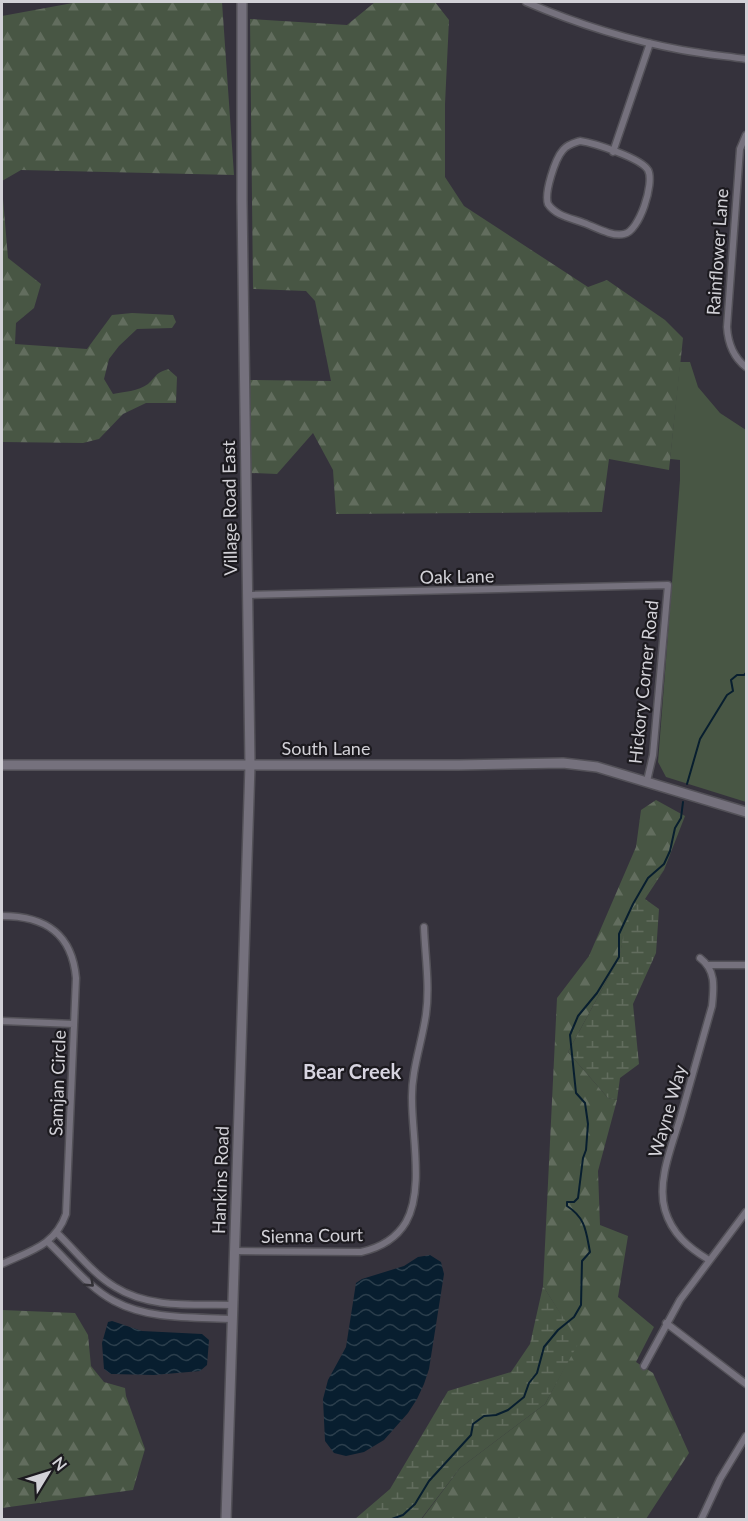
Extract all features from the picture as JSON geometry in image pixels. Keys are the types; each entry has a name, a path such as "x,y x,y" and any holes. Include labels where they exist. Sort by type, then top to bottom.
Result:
{"main road":[{"name":"Village Road East","path":"236,2 242,174"},
{"name":"Village Road East","path":"242,2 242,174 250,765 248,841"},
{"name":"South Lane","path":"2,765 563,763 597,767 747,812"},
{"name":"Hankins Road","path":"226,1520 248,841"}],"street":[{"path":"526,2 599,29 650,44 747,59"},
{"path":"542,9 544,2"},
{"path":"613,152 650,44"},
{"name":"Rainflower Lane","path":"747,135 740,149 727,327 729,344 733,352 747,367"},
{"path":"580,141 613,152 642,163 649,172 650,184 638,223 633,231 617,235 551,209 546,193 563,150 568,145 580,141"},
{"name":"Oak Lane","path":"247,595 668,585"},
{"name":"Hickory Corner Road","path":"647,781 653,755 668,585"},
{"name":"Samjan Circle","path":"2,916 27,917 51,927 66,943 75,966 68,1203 63,1224 48,1242 2,1264"},
{"name":"Sienna Court","path":"235,1251 361,1252 376,1249 390,1240 405,1223 411,1211 416,1160 412,1100 413,1074 427,1010 424,927"},
{"path":"699,958 709,965 747,966"},
{"name":"Wayne Way","path":"709,965 714,986 712,1006 667,1165 663,1195 664,1209 676,1233 687,1246 709,1260"},
{"path":"2,1021 74,1023"},
{"path":"644,1366 666,1323 709,1260 747,1212"},
{"path":"57,1233 114,1286 143,1299 181,1304 233,1305"},
{"path":"48,1242 88,1281 113,1300 141,1311 233,1319"},
{"path":"181,1304 181,1316"},
{"path":"666,1323 747,1384"},
{"path":"701,1520 720,1479 747,1436"}],"green space":[{"path":"78,2 222,2 234,175 21,170 2,181 2,16"},
{"path":"375,2 435,2 449,20 445,104 445,177 464,206 588,287 607,280 665,320 683,338 669,470 609,459 602,512 336,514 333,470 313,433 277,474 251,473 250,380 331,381 315,301 306,291 253,289 250,19 347,25"},
{"path":"2,187 8,258 41,284 34,308 16,323 15,344 87,349 112,315 132,313 173,315 176,322 172,328 137,329 109,359 104,379 113,394 144,386 168,369 177,377 176,403 146,403 123,414 99,439 83,443 2,442"},
{"path":"680,362 690,362 698,387 720,413 746,430 746,802 666,777 658,762 680,480 680,460 670,459"},
{"path":"656,800 685,816 664,870 629,914 619,958 568,1052 608,1098 617,1100 598,1171 600,1225 628,1236 618,1297 654,1327 636,1362 653,1373 689,1453 646,1519 421,1520 460,1468 545,1404 578,1342 543,1286 557,998 589,956 636,847 641,810"},
{"path":"664,870 645,899 659,909 656,953 633,1004 639,1064 620,1078 617,1100 608,1098 568,1052 619,958 628,914"},
{"path":"543,1286 579,1342 545,1404 460,1468 421,1519 355,1519 390,1489 448,1391 511,1372 530,1344"},
{"path":"2,1310 75,1313 88,1335 91,1366 104,1382 125,1388 145,1449 133,1490 2,1508"}],"water":[{"path":"430,1255 441,1262 444,1274 429,1369 417,1399 384,1440 364,1452 346,1456 334,1453 325,1441 323,1399 328,1380 346,1347 356,1283 404,1266 418,1257"},
{"path":"112,1321 142,1331 202,1334 209,1340 207,1365 200,1371 154,1375 111,1374 104,1369 102,1343 108,1322"}],"waterway":[{"path":"687,784 700,739 727,695 733,691 731,680 737,675 746,673"},
{"path":"389,1520 403,1515 415,1504 429,1481 471,1435 473,1424 484,1416 496,1415 508,1410 524,1397 529,1383 537,1373 544,1347 558,1330 574,1317 581,1305 582,1261 590,1252 582,1221 567,1206 567,1202 574,1202 578,1198 588,1124 585,1103 576,1093 570,1035 578,1016 597,993 619,957 619,934 648,878 664,864 670,851 675,828 681,818 683,802"}],"district":[{"name":"Bear Creek","path":"352,1071"}]}
